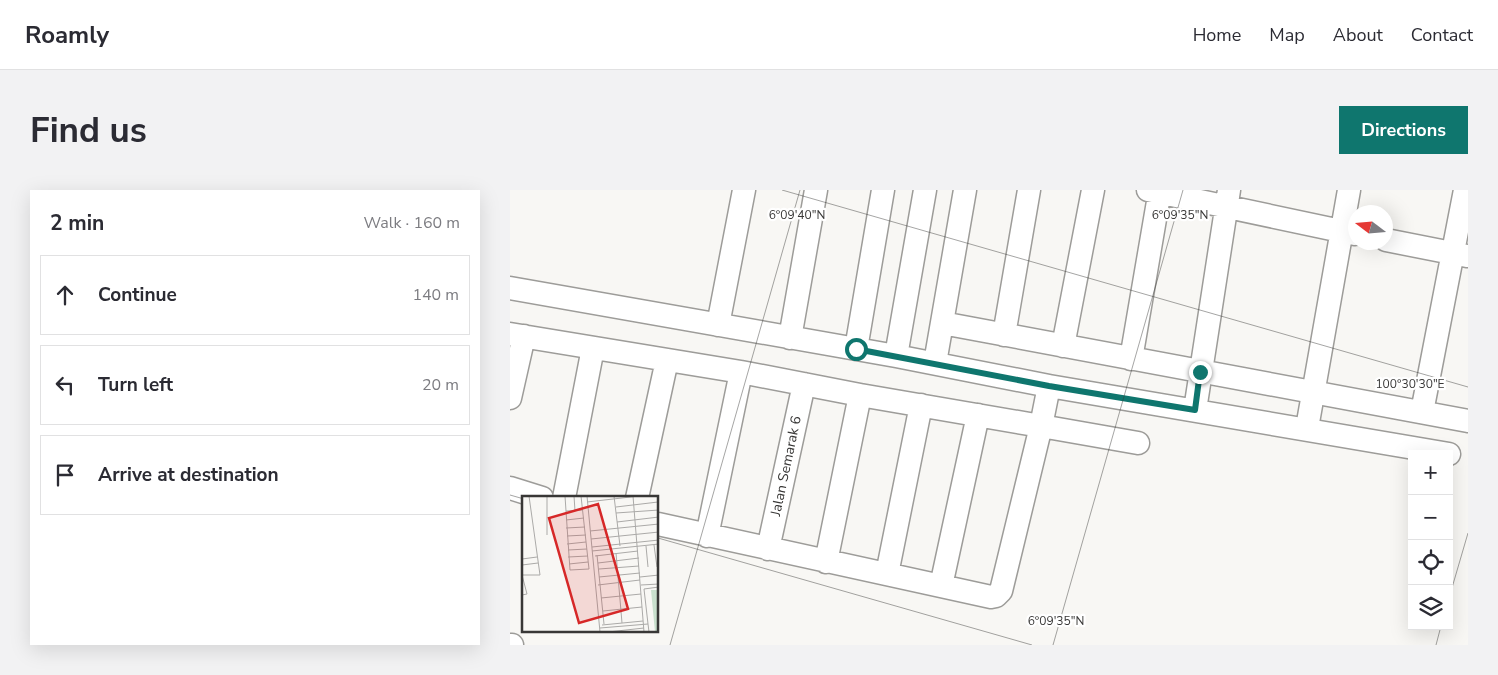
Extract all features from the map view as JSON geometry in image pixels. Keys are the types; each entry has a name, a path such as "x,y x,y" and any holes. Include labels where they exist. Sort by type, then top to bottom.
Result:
{"street":[{"path":"718,325 744,190"},
{"path":"790,338 816,190"},
{"path":"856,349 883,190"},
{"path":"896,356 925,190"},
{"path":"935,364 966,190"},
{"path":"1004,335 1029,190"},
{"path":"1063,346 1093,190"},
{"path":"1348,190 1348,205"},
{"path":"1422,412 1460,255 1465,190"},
{"path":"1132,359 1156,191 1227,198 1348,232 1312,392 1307,428"},
{"path":"1195,410 1227,198"},
{"path":"1393,241 1460,255"},
{"path":"510,288 896,356 1049,386 1307,428 1427,450"},
{"path":"942,323 1468,421"},
{"path":"510,398 517,335 741,372 860,395 1138,443"},
{"path":"564,496 593,348"},
{"path":"637,496 667,360"},
{"path":"707,536 741,372"},
{"name":"Jalan Semarak 6","path":"768,549 804,384"},
{"path":"659,524 826,562 991,597 996,596 1002,591 1049,386"},
{"path":"826,562 860,395"},
{"path":"887,574 921,405"},
{"path":"941,586 978,415"},
{"path":"1453,455 1468,457"},
{"path":"510,488 536,496"}],"route":[{"path":"856,349 1049,386 1195,410 1200,372"}]}
